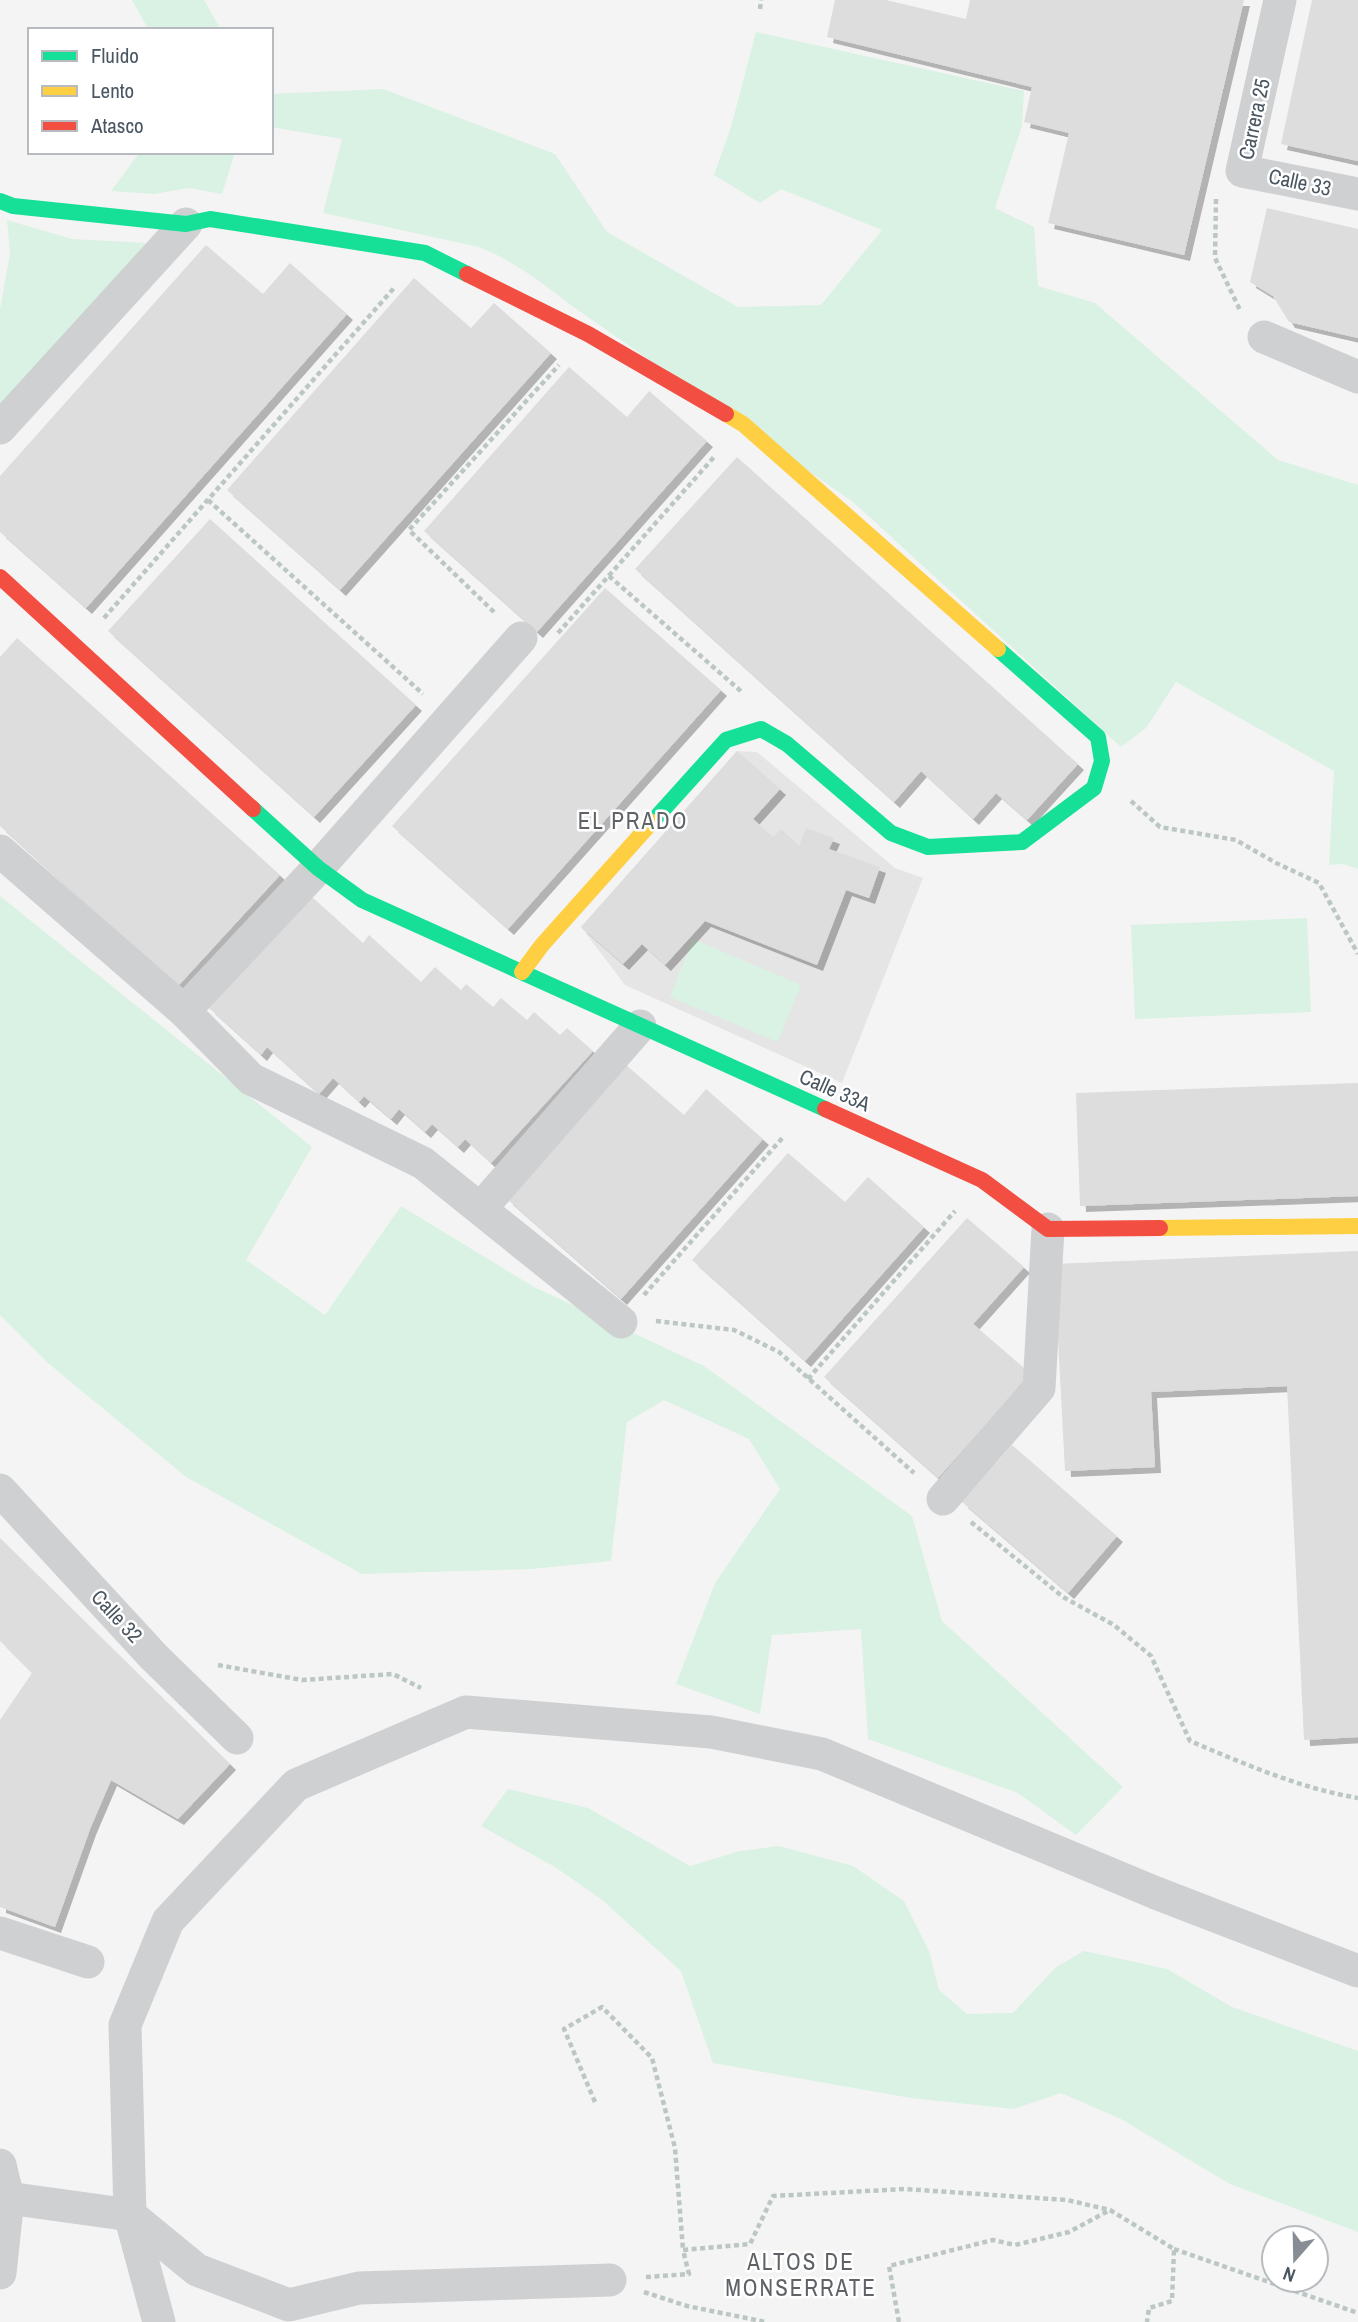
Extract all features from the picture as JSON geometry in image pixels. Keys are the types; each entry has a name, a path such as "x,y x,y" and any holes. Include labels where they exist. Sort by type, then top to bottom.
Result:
{"street":[{"name":"Carrera 25","path":"1242,171 1280,0"},
{"name":"Calle 33","path":"1242,171 1358,194"},
{"path":"0,201 13,206 186,224 210,219 425,253 588,334 743,424 1098,737 1102,761 1094,788 1022,842 928,847 891,833 787,744 761,729 726,740 542,945 522,972"},
{"path":"0,428 186,224"},
{"path":"1264,337 1358,377"},
{"name":"Calle 33A","path":"0,577 318,868 362,900 982,1180 1048,1229"},
{"path":"184,1011 318,868 521,638"},
{"path":"0,851 184,1011 251,1079 423,1163 621,1322"},
{"path":"481,1208 640,1026"},
{"path":"943,1499 1039,1388 1048,1229 1358,1226"},
{"name":"Calle 32","path":"0,1490 154,1657 237,1738"},
{"path":"159,2322 130,2215 125,2025 168,1921 296,1785 466,1712 711,1732 822,1754 1156,1894 1358,1971"},
{"path":"0,1933 88,1962"},
{"path":"0,2165 8,2198 0,2273"},
{"path":"8,2198 130,2215 197,2270 289,2305 359,2288 610,2280"}],"path":[{"path":"760,9 761,0"},
{"name":"Carrera 25","path":"1242,171 1216,191 1215,258 1237,306 1264,337"},
{"path":"77,648 425,253"},
{"path":"588,334 409,530 540,653 743,424"},
{"path":"208,500 450,718"},
{"path":"609,576 746,695 761,729"},
{"path":"1098,774 1160,827 1236,840 1319,884 1358,954"},
{"path":"621,1322 812,1103"},
{"path":"808,1379 982,1180"},
{"path":"621,1322 665,1321 734,1330 779,1352 943,1499 1063,1597 1114,1625 1151,1656 1190,1741 1278,1776 1324,1791 1358,1798"},
{"path":"213,1664 302,1680 393,1674 466,1712"},
{"path":"595,2102 564,2029 602,2007 652,2059 675,2148 683,2250 689,2274 610,2280"},
{"path":"683,2250 750,2244 773,2196 905,2189 1067,2200 1110,2210 1174,2249 1358,2313"},
{"path":"899,2322 889,2266 993,2240 1015,2245 1026,2243 1069,2232 1110,2210"},
{"path":"1147,2322 1149,2308 1172,2301 1174,2249"},
{"path":"610,2280 687,2306 766,2322"}],"shaded area":[{"path":"737,751 757,752 895,868 923,878 842,1083 625,985 581,927"}],"green space":[{"path":"132,0 204,0 220,28 148,28"},
{"path":"756,32 1024,91 1022,126 995,208 1034,227 1038,286 1095,303 1278,460 1358,485 1358,869 1343,864 1329,865 1334,771 1176,682 1146,728 1121,747 853,502 529,274 479,247 323,213 342,139 273,127 273,94 383,89 555,154 607,232 738,307 821,305 882,230 781,189 760,203 714,175 731,127"},
{"path":"139,154 234,154 222,194 189,188 154,194 111,191"},
{"path":"7,220 72,239 146,243 0,420 0,309 10,254"},
{"path":"0,896 312,1147 246,1260 325,1315 401,1206 534,1287 704,1366 912,1516 942,1621 1123,1787 1076,1835 1018,1793 868,1739 861,1629 772,1635 760,1714 676,1684 715,1583 780,1489 749,1439 664,1400 627,1422 611,1561 531,1569 362,1574 186,1477 48,1363 0,1315"},
{"path":"1307,918 1311,1012 1135,1019 1131,925"},
{"path":"693,939 801,985 778,1042 670,997"},
{"path":"508,1789 588,1808 690,1866 740,1851 779,1846 853,1866 904,1901 929,1951 939,1990 967,2014 1013,2013 1056,1967 1084,1951 1167,1969 1232,2007 1358,2051 1358,2232 1230,2184 1121,2119 1061,2093 1014,2109 911,2098 713,2063 681,1971 601,1899 555,1867 481,1826"}],"building":[{"path":"835,0 886,0 966,19 970,0 1244,0 1184,255 1048,223 1069,133 1024,122 1032,87 827,37"},
{"path":"1312,0 1358,0 1358,161 1281,144"},
{"path":"1267,208 1358,229 1358,338 1289,322 1273,296 1250,282"},
{"path":"206,245 263,294 290,263 347,314 86,608 0,532 0,476"},
{"path":"414,278 471,328 494,303 551,353 340,590 227,490"},
{"path":"569,367 627,417 649,391 707,441 537,632 424,531"},
{"path":"737,457 1078,764 1027,820 996,793 973,819 921,771 894,802 635,569"},
{"path":"210,519 416,705 314,817 108,631"},
{"path":"605,588 721,690 508,929 392,826"},
{"path":"17,638 280,875 178,986 0,826 0,657"},
{"path":"737,751 780,789 753,819 773,837 781,829 799,846 806,828 834,838 829,849 880,867 869,898 846,890 817,965 705,921 665,965 642,944 623,964 581,927"},
{"path":"311,896 363,943 369,935 421,982 435,967 461,990 466,984 493,1007 501,998 527,1020 534,1012 560,1035 567,1028 593,1051 491,1163 465,1139 458,1147 432,1124 425,1132 399,1109 391,1119 364,1096 359,1102 333,1078 319,1094 267,1047 261,1055 209,1008"},
{"path":"626,1065 684,1115 706,1089 763,1139 621,1299 507,1199"},
{"path":"1358,1083 1358,1196 1080,1206 1076,1093"},
{"path":"788,1153 845,1202 868,1177 924,1227 805,1361 692,1260"},
{"path":"967,1218 1024,1267 973,1324 1031,1374 938,1478 824,1377"},
{"path":"1358,1251 1358,1737 1304,1740 1287,1386 1151,1392 1155,1467 1065,1471 1054,1264"},
{"path":"1012,1445 1117,1536 1068,1593 962,1502"},
{"path":"0,1538 230,1764 178,1819 111,1780 90,1829 55,1927 0,1907 0,1720 32,1673 0,1641"}],"traffic: fast":[{"path":"0,201 13,206 186,224 210,219 425,253 467,274"},
{"path":"652,822 726,740 761,729 787,744 891,833 928,847 1022,842 1094,788 1102,761 1098,737 998,649"},
{"path":"253,809 318,868 362,900 825,1109"}],"traffic: slow":[{"path":"726,414 743,424 998,649"},
{"path":"522,972 542,945 652,822"},
{"path":"1160,1228 1358,1226"}],"traffic: jam":[{"path":"467,274 588,334 726,414"},
{"path":"0,577 253,809"},
{"path":"825,1109 982,1180 1048,1229 1160,1228"}],"district":[{"name":"EL PRADO","path":"633,820"},
{"name":"ALTOS DE MONSERRATE","path":"801,2274"}]}
